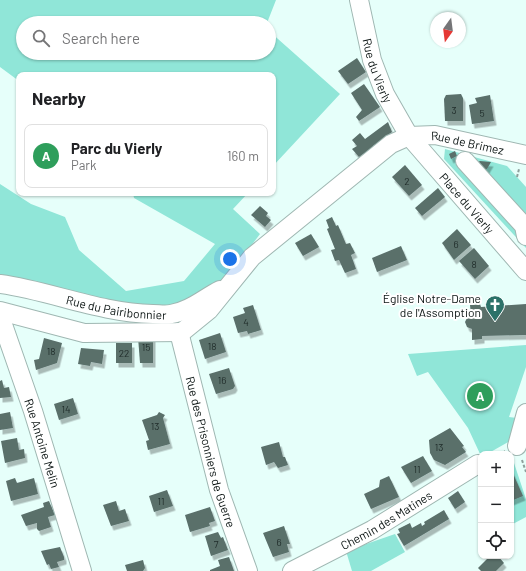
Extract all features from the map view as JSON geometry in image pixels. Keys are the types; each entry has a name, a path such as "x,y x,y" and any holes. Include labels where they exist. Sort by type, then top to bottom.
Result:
{"street":[{"name":"Rue du Vierly","path":"358,0 372,60 385,94 409,136"},
{"name":"Rue de Brimez","path":"409,136 435,135 526,155"},
{"name":"Place du Vierly","path":"409,136 526,271"},
{"name":"Rue du Pairibonnier","path":"181,332 209,310 252,257 391,144 409,136"},
{"path":"465,161 524,226 526,236"},
{"name":"Rue du Pairibonnier","path":"0,284 50,294 117,311 158,314 171,314 192,307 211,294 228,287"},
{"path":"0,310 84,333 181,332"},
{"name":"Rue Antoine Melin","path":"0,316 33,411 82,571"},
{"name":"Rue des Prisonniers de Guerre","path":"181,332 219,490 248,571"},
{"path":"517,446 526,413"},
{"name":"Chemin des Matines","path":"292,571 372,530 478,464"}],"green space":[{"path":"0,0 276,0 270,16 16,16 16,60 276,60 276,37 340,94 276,163 276,72 16,72 16,79 0,67"},
{"path":"445,149 507,166 526,187 526,248 444,159"},
{"path":"0,184 16,194 16,196 19,196 31,204 65,217 79,250 126,291 184,281 215,244 134,198 134,196 245,196 233,209 260,234 197,317 135,318 99,315 0,289"},
{"path":"526,345 526,367 509,417 517,418 510,441 492,451 479,451 468,428 428,372 417,376 408,354"},
{"path":"514,463 526,499 526,517 514,523"},
{"path":"395,534 405,552 371,571 352,571 346,551"}],"building":[{"path":"357,58 366,72 348,84 338,71"},
{"path":"364,84 380,107 359,121 356,117 362,110 351,93"},
{"path":"461,94 463,98 463,121 445,121 444,99 446,95"},
{"path":"490,95 494,121 472,124 469,105 477,103 475,98"},
{"path":"388,122 392,132 359,157 352,149 357,146 352,140 360,133 365,139"},
{"path":"455,151 457,156 451,159 449,154"},
{"path":"480,161 491,162 487,169 482,169 474,164"},
{"path":"405,165 422,185 409,196 392,177"},
{"path":"438,188 445,197 422,216 415,208"},
{"path":"260,206 268,213 266,216 271,220 265,227 251,215"},
{"path":"332,217 336,226 338,225 346,244 350,243 355,253 351,255 356,269 345,273 339,260 335,261 331,250 335,249 327,229 329,228 326,220"},
{"path":"457,229 471,245 454,260 442,243"},
{"path":"311,234 319,247 303,256 295,243"},
{"path":"401,246 407,260 377,272 372,258"},
{"path":"474,248 489,266 475,279 459,261"},
{"name":"Église Notre-Dame de l'Assomption","path":"480,304 481,307 526,304 526,335 482,336 482,339 472,340 472,329 467,327 465,322 467,318 471,316 470,305"},
{"path":"253,305 261,330 248,334 247,331 238,333 233,317 245,313 243,308"},
{"path":"220,333 226,352 205,359 199,340"},
{"path":"138,337 153,337 153,363 140,363"},
{"path":"44,338 62,343 57,363 36,370 34,360 39,359"},
{"path":"116,343 132,343 132,363 116,363"},
{"path":"81,348 104,350 102,364 91,362 90,366 78,364"},
{"path":"229,368 235,386 233,389 216,394 209,374"},
{"path":"2,380 4,388 9,387 11,397 0,398 0,381"},
{"path":"73,398 78,414 59,420 54,404"},
{"path":"10,412 13,428 0,430 0,414"},
{"path":"159,412 165,415 163,418 170,444 148,450 146,441 149,440 142,420 157,415"},
{"path":"450,428 464,446 462,447 466,452 445,465 434,460 430,453 429,440"},
{"path":"17,438 19,450 24,449 25,458 5,463 1,441"},
{"path":"279,442 283,457 285,457 288,465 278,468 274,462 266,465 261,447"},
{"path":"423,456 432,471 411,483 401,467"},
{"path":"389,476 399,497 371,509 364,494 379,487 380,480"},
{"path":"514,476 523,496 514,500"},
{"path":"15,478 17,483 34,478 38,494 11,501 6,481"},
{"path":"167,490 173,506 154,512 149,496"},
{"path":"458,491 465,502 455,509 448,498"},
{"path":"49,501 55,515 48,517 51,527 39,531 37,529 37,523 26,526 21,515 44,507 43,503"},
{"path":"116,501 119,511 125,509 129,521 111,526 103,505"},
{"path":"210,507 215,521 209,523 210,526 190,532 185,515"},
{"path":"444,510 449,519 404,546 397,534 400,533 398,529 410,523 412,528 421,523 422,526 425,524 424,522"},
{"path":"284,526 290,544 287,544 289,552 273,557 263,533"},
{"path":"218,532 221,538 223,537 228,550 211,556 205,536"},
{"path":"60,547 64,560 57,562 59,567 51,569 49,564 47,565 41,551"},
{"path":"229,557 234,571 210,571 220,566 218,560"},
{"path":"487,559 501,559 504,563 496,571 481,571 478,568"},
{"path":"143,560 145,568 143,571 127,571 125,565"}],"place":[{"name":"Église Notre-Dame de l'Assomption","path":"495,322"},
{"name":"Parc du Vierly","path":"480,396"}]}
